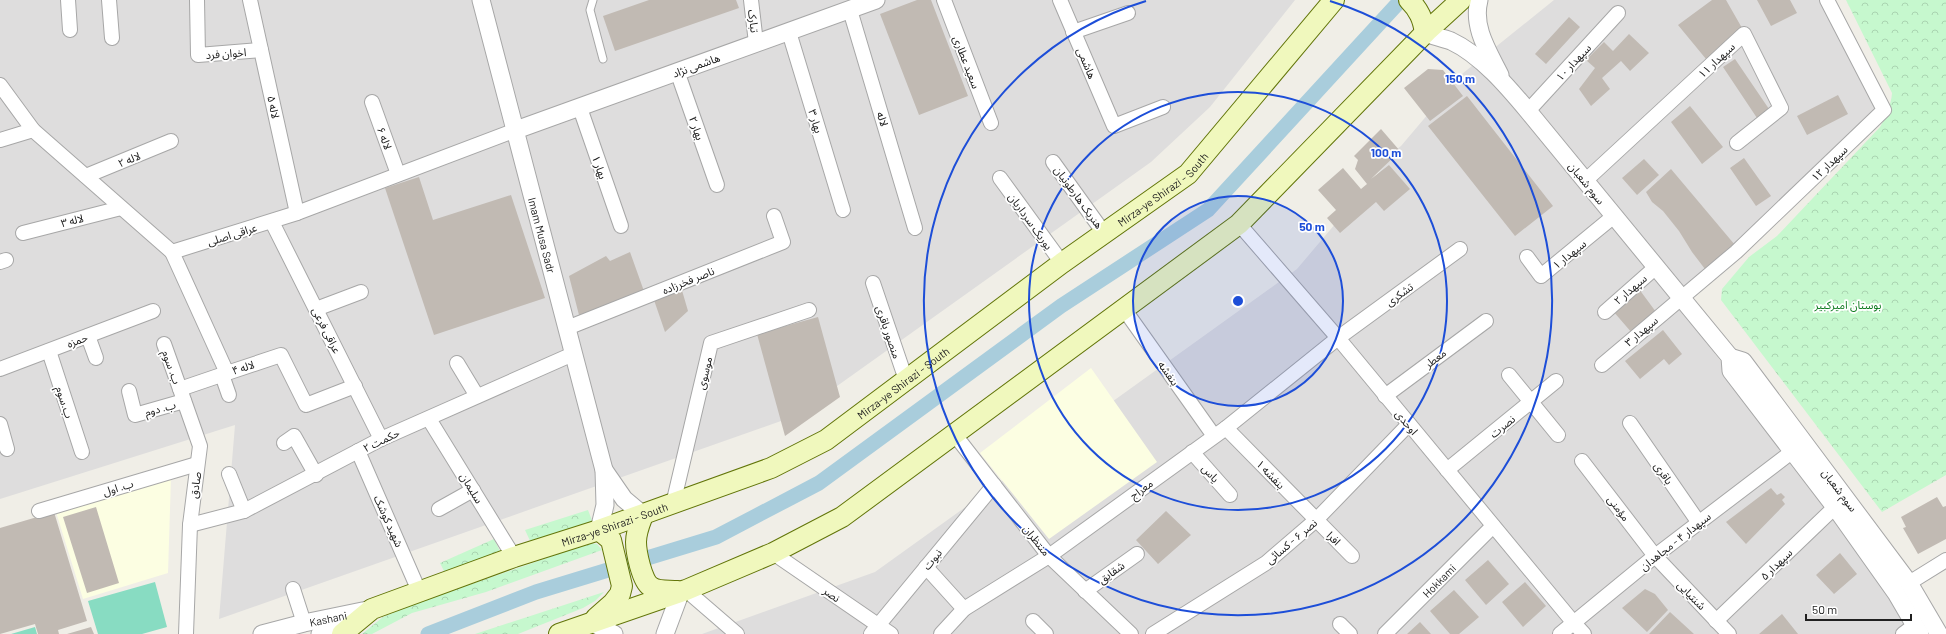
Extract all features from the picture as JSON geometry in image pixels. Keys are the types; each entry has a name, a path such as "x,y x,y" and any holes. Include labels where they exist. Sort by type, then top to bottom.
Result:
{"main road":[{"name":"Mirza-ye Shirazi - South","path":"342,634 372,609 514,557 599,530 771,468 826,440 1062,263 1188,174 1334,0"},
{"path":"564,633 683,590 773,553 842,517 955,435 1238,224 1425,33 1461,0"},
{"path":"1413,5 1423,21 1425,33"},
{"path":"643,514 638,528 636,542 644,580 650,587 658,590 683,590"},
{"path":"591,622 620,594 622,586 614,548 608,537 599,530"}],"street":[{"path":"68,0 70,30"},
{"path":"109,0 112,38"},
{"name":"اخوان فرد","path":"197,0 198,55 261,50"},
{"name":"لاله ۵","path":"250,0 297,214"},
{"name":"Imam Musa Sadr","path":"481,0 604,470 605,505 599,530"},
{"name":"تبارک","path":"751,0 756,43"},
{"name":"هاشمی نژاد","path":"516,130 876,0"},
{"name":"سعید عطاری","path":"944,0 991,123"},
{"name":"هاشمی","path":"1060,0 1114,126 1163,107"},
{"path":"1479,0 1476,10 1480,33 1505,84"},
{"name":"سپهدار ۱۲","path":"1681,298 1736,252 1884,110 1827,0"},
{"name":"لاله","path":"850,10 915,228"},
{"path":"1073,32 1128,13"},
{"name":"سپهدار ۱۰","path":"1528,111 1618,13"},
{"name":"بهار ۳","path":"789,32 843,210"},
{"name":"سوم شعبان","path":"1425,33 1452,42 1477,59 1505,84 1730,357 1743,361 1909,583 1939,634"},
{"name":"سپهدار ۱۱","path":"1585,181 1744,34 1781,108 1737,144"},
{"name":"بهار ۲","path":"677,71 717,184"},
{"path":"0,85 33,130 172,252"},
{"name":"لاله ۶","path":"372,102 398,174"},
{"name":"بهار ۱","path":"580,108 621,226"},
{"path":"0,140 33,130"},
{"name":"عراقی اصلی","path":"172,252 297,214 516,130"},
{"name":"لاله ۲","path":"86,176 171,141"},
{"name":"هنریک هارطونیان","path":"1053,162 1104,233"},
{"name":"یوریک سرداریان","path":"1000,178 1062,263"},
{"name":"لاله ۳","path":"23,232 121,208"},
{"name":"ناصر فخرزاده","path":"567,328 783,242 774,216"},
{"name":"سپهدار ۱","path":"1527,257 1542,276 1614,216"},
{"name":"عراقی فرعی","path":"272,222 381,439"},
{"name":"اوحدی","path":"1238,224 1338,338 1492,526 1584,634"},
{"name":"تشکری","path":"1338,338 1460,249"},
{"name":"لاله ۴","path":"172,252 224,374 281,355 306,405 355,386"},
{"name":"سپهدار ۲","path":"1605,312 1656,267"},
{"name":"منصور باقری","path":"872,283 906,380"},
{"path":"316,309 361,292"},
{"name":"سپهدار ۳","path":"1602,365 1681,298"},
{"name":"بنفشه","path":"1124,309 1214,436"},
{"name":"موسوی","path":"672,504 711,343 809,310"},
{"name":"حمزه","path":"0,369 153,311"},
{"name":"معطر","path":"1385,396 1486,321"},
{"path":"88,336 96,358"},
{"name":"معراج","path":"941,634 964,609 1049,556 1226,428 1338,338"},
{"name":"ب. سوم","path":"164,344 182,395"},
{"name":"ب.سوم","path":"49,351 82,452"},
{"name":"حکمت ۲","path":"190,525 244,511 316,475 381,439 430,419 477,396 573,354"},
{"name":"سوم شعبان","path":"1730,357 1731,371 1835,507 1896,593 1913,631"},
{"path":"457,363 477,396"},
{"path":"182,395 224,374 229,395"},
{"path":"1509,375 1558,436"},
{"name":"نصرت","path":"1447,470 1556,381"},
{"name":"ب. دوم","path":"129,391 135,415 182,395"},
{"name":"صادق","path":"182,395 200,446 190,525 186,634"},
{"name":"سلیمان","path":"430,419 514,557"},
{"name":"باقری","path":"1630,423 1699,523"},
{"path":"0,424 7,448"},
{"name":"نصر ۶ - کسائی","path":"1153,634 1266,563 1316,520 1409,424"},
{"name":"بنفشه ۱","path":"1226,428 1316,520"},
{"name":"منتظران","path":"955,435 1049,556 1131,634"},
{"path":"284,443 294,436 316,475"},
{"name":"شهید کوشک","path":"358,451 419,591"},
{"name":"سپهدار ۴ - مجاهدان","path":"1560,634 1655,556 1793,451"},
{"name":"یاس","path":"1192,452 1230,495"},
{"name":"مؤمنی","path":"1582,461 1655,556"},
{"name":"ب. اول","path":"39,511 197,464"},
{"name":"Imam Musa Sadr","path":"604,470 624,499 643,514"},
{"path":"229,474 244,511"},
{"name":"نبوت","path":"874,630 994,485"},
{"path":"439,509 473,490"},
{"name":"سپهدار ۵","path":"1716,621 1835,507"},
{"name":"افرا","path":"1316,520 1352,556"},
{"name":"Hokkami","path":"1385,634 1492,526"},
{"name":"نصر","path":"773,553 874,630 891,634"},
{"name":"شقایق","path":"1085,591 1137,554"},
{"name":"شنتیایی","path":"1655,556 1729,634"},
{"path":"1909,583 1946,560"},
{"path":"926,567 964,609"},
{"path":"293,589 304,623"},
{"path":"666,634 683,590 737,634"},
{"name":"Kashani","path":"262,634 304,623 372,609"},
{"name":"Mirza-ye Shirazi - South","path":"320,634 372,609"},
{"path":"1034,621 1046,634"},
{"path":"591,622 614,634"}],"lane":[{"path":"593,0 590,10 603,59"}],"shaded area":[{"path":"0,0 1295,0 1210,107 1151,162 795,416 219,619 235,425 0,499"},
{"path":"1554,0 1823,0 1880,110 1676,303 1888,579 1921,634 702,634 875,572 1297,269 1391,158 1389,155 1401,146 1462,74"},
{"path":"1091,368 1157,462 1049,539 980,453"},
{"path":"171,477 168,573 83,599 56,512"}],"green space":[{"name":"بوستان امیرکبیر","path":"1846,0 1946,0 1946,475 1882,512 1721,300 1722,289 1749,257 1777,236 1880,127 1888,111 1892,93"},
{"path":"588,510 593,523 532,545 525,530"},
{"path":"494,539 501,553 446,575 440,563"},
{"path":"590,543 597,544 602,550 486,592 412,613 372,634 362,634 383,617 411,605"},
{"path":"155,582 167,627 142,634 98,634 88,601"},
{"path":"604,592 595,601 583,608 518,634 475,634"},
{"path":"35,627 37,634 11,634"}],"building":[{"path":"649,0 736,0 739,8 615,51 603,16"},
{"path":"917,0 931,0 968,96 919,115 880,14"},
{"path":"1712,0 1726,0 1742,28 1706,59 1678,25"},
{"path":"1757,0 1790,0 1797,13 1771,26"},
{"path":"1569,17 1580,27 1546,64 1535,54"},
{"path":"1629,34 1649,53 1630,71 1621,61 1602,78 1610,89 1591,106 1579,89 1595,68 1586,60 1604,42 1613,51"},
{"path":"1735,59 1769,109 1757,118 1723,67"},
{"path":"1428,69 1443,70 1463,96 1430,121 1404,88"},
{"path":"1838,95 1848,114 1807,135 1797,116"},
{"path":"1467,96 1553,206 1515,236 1428,126"},
{"path":"1690,106 1723,147 1702,164 1671,122"},
{"path":"1381,129 1400,151 1371,179 1389,165 1410,189 1384,211 1376,202 1340,233 1327,218 1336,210 1318,190 1343,168 1361,189 1367,184 1355,169 1358,160 1354,156"},
{"path":"1744,158 1771,196 1756,206 1730,168"},
{"path":"1644,159 1659,175 1637,195 1622,178"},
{"path":"1671,169 1735,245 1708,273 1692,252 1679,231 1663,211 1652,202 1646,192"},
{"path":"419,177 433,220 511,195 545,298 434,335 385,188"},
{"path":"630,252 645,294 580,319 569,276 606,256 610,261"},
{"path":"681,287 688,311 665,332 654,300"},
{"path":"1639,289 1656,312 1632,333 1613,311"},
{"path":"818,317 840,397 785,436 757,334"},
{"path":"1663,330 1682,354 1669,365 1664,359 1640,379 1625,361"},
{"path":"1771,488 1777,495 1781,493 1785,497 1782,500 1785,504 1746,544 1726,522"},
{"path":"1937,497 1943,507 1946,506 1946,539 1918,554 1903,528 1906,527 1901,517"},
{"path":"96,507 119,583 87,593 63,517"},
{"path":"1166,511 1191,535 1158,564 1136,540"},
{"path":"54,512 87,621 58,630 59,634 38,634 35,624 0,634 0,528"},
{"path":"1840,553 1857,574 1834,594 1816,575"},
{"path":"1488,560 1509,584 1486,605 1465,580"},
{"path":"1525,582 1546,606 1523,627 1502,602"},
{"path":"1645,589 1655,594 1668,610 1647,632 1622,608"},
{"path":"1454,590 1479,617 1459,634 1450,634 1430,611"},
{"path":"1670,612 1694,634 1649,634"},
{"path":"1782,614 1798,634 1759,634"},
{"path":"1420,622 1431,634 1407,634"},
{"path":"91,627 94,634 67,634"}],"waterway":[{"path":"428,634 536,592 716,537 819,483 1061,306 1208,210 1401,0"}]}
